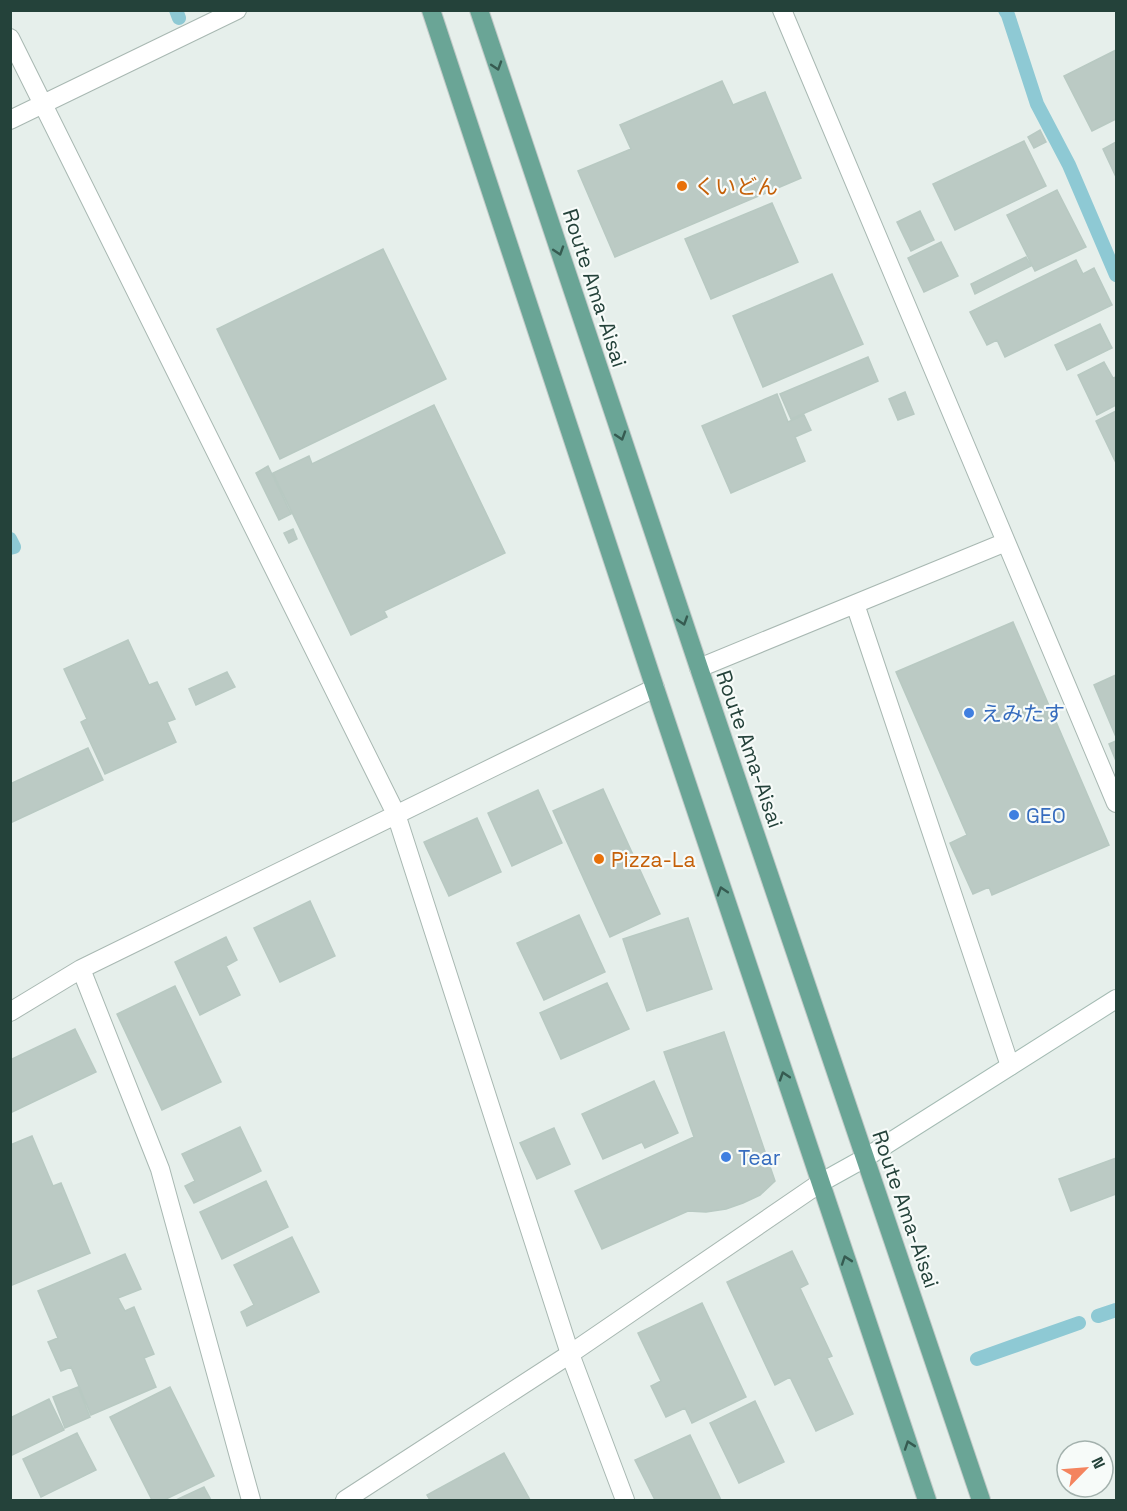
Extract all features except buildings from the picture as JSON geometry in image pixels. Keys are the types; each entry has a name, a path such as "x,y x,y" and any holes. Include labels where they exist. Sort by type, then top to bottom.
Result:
{"main road":[{"path":"431,10 927,1500"},
{"name":"Route Ama-Aisai","path":"479,10 981,1500"}],"street":[{"path":"10,120 237,10"},
{"path":"782,10 1116,803"},
{"path":"10,38 396,814 570,1354 625,1500"},
{"path":"699,668 1006,542"},
{"path":"855,604 1010,1066"},
{"path":"10,1012 81,969 655,688"},
{"path":"81,969 160,1169 251,1500"},
{"path":"345,1500 570,1354 820,1184 865,1158 1116,999"}],"waterway":[{"path":"176,10 179,18"},
{"path":"1005,10 1037,104 1069,165 1116,275"},
{"path":"10,539 14,547 10,548"},
{"path":"1098,1316 1116,1310"},
{"path":"977,1359 1079,1323"}],"place":[{"name":"くいどん","path":"682,186"},
{"name":"えみたす","path":"969,713"},
{"name":"GEO","path":"1014,815"},
{"name":"Pizza-La","path":"599,859"},
{"name":"Tear","path":"726,1157"}]}
